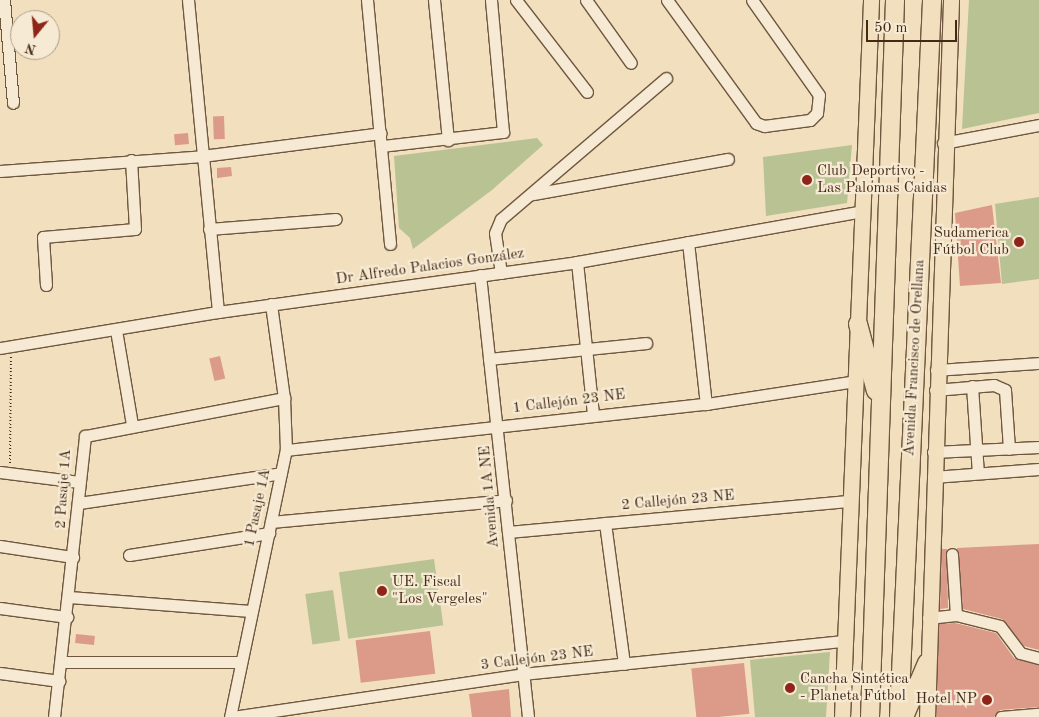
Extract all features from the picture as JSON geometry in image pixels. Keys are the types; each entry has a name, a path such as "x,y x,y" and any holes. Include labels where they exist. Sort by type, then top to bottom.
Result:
{"highway":[{"name":"Avenida Francisco de Orellana","path":"870,717 895,0"},
{"name":"Avenida Francisco de Orellana","path":"899,717 932,0"},
{"path":"858,324 881,413"},
{"path":"904,717 927,663"}],"main road":[{"path":"842,717 871,0"},
{"name":"Avenida Francisco de Orellana","path":"926,717 943,143 950,0"}],"street":[{"path":"4,0 13,103"},
{"path":"188,0 218,312"},
{"path":"367,0 390,244"},
{"path":"434,0 448,140"},
{"path":"382,146 498,135 505,130 491,0"},
{"path":"516,0 588,92"},
{"path":"586,0 631,63"},
{"path":"666,0 756,123 764,126 810,120 818,113 819,95 752,0"},
{"path":"501,273 496,228 531,195 666,78"},
{"path":"943,143 1039,125"},
{"path":"0,171 202,156 381,133"},
{"path":"531,195 728,159"},
{"path":"46,285 43,236 134,229 131,160"},
{"name":"Dr Alfredo Palacios González","path":"5,347 271,304 577,262 862,210"},
{"path":"209,229 336,219"},
{"path":"688,242 706,404"},
{"path":"577,262 593,414"},
{"name":"Avenida 1A NE","path":"480,275 489,359 499,426 508,532 528,717"},
{"name":"1 Pasaje 1A","path":"232,717 250,611 286,450 284,398 271,304"},
{"path":"116,330 132,425"},
{"path":"489,359 587,352 646,344"},
{"path":"936,370 1039,363"},
{"path":"976,366 994,385 1008,394 1009,449"},
{"name":"1 Callejón 23 NE","path":"286,450 593,414 706,404 856,381"},
{"path":"935,390 994,385"},
{"path":"972,386 978,473"},
{"name":"2 Pasaje 1A","path":"54,717 62,662 85,436 132,425 284,398"},
{"path":"933,452 1039,447"},
{"path":"933,476 1039,468"},
{"path":"5,472 80,482"},
{"path":"78,503 281,473"},
{"path":"129,555 270,528 506,500"},
{"name":"2 Callejón 23 NE","path":"508,532 851,500"},
{"path":"604,523 624,664"},
{"path":"0,546 73,557"},
{"path":"952,554 956,616"},
{"path":"69,597 250,611"},
{"path":"0,608 67,616"},
{"path":"928,618 956,616 1000,626 1020,653 1039,658"},
{"name":"3 Callejón 23 NE","path":"232,717 523,674 845,641"},
{"path":"62,662 241,662"},
{"path":"0,673 59,681"},
{"path":"1001,717 1039,714"}],"path":[{"path":"5,347 5,472"}],"green space":[{"path":"969,0 1039,0 1039,113 962,129"},
{"path":"537,138 543,145 492,190 413,249 410,238 399,228 394,156"},
{"name":"Club Deportivo - Las Palomas Caidas","path":"852,145 847,203 766,216 763,157"},
{"name":"Sudamerica Fútbol Club","path":"1039,197 1039,279 1002,284 995,204"},
{"path":"434,559 443,625 348,639 339,572"},
{"path":"333,590 340,641 312,644 305,594"},
{"name":"Cancha Sintética - Planeta Fútbol","path":"830,652 826,717 755,717 750,660"}],"building":[{"path":"213,116 224,116 225,139 214,139"},
{"path":"188,133 189,144 175,145 174,134"},
{"path":"231,167 232,176 217,178 217,168"},
{"path":"992,205 1001,283 960,286 955,213"},
{"path":"220,356 225,378 214,381 209,358"},
{"path":"1039,544 1039,650 1024,646 1002,619 963,609 957,548"},
{"path":"942,549 947,549 948,608 940,609"},
{"path":"955,623 996,633 1014,658 1039,665 1039,707 1000,710 994,717 936,717 939,624"},
{"path":"430,631 435,674 361,683 356,640"},
{"path":"76,634 95,636 94,645 75,643"},
{"path":"744,663 749,714 696,717 691,669"},
{"path":"509,689 511,717 472,717 469,694"}],"place":[{"name":"Club Deportivo - Las Palomas Caidas","path":"807,180"},
{"name":"Sudamerica Fútbol Club","path":"1019,242"},
{"name":"UE. Fiscal \"Los Vergeles\"","path":"382,591"},
{"name":"Cancha Sintética - Planeta Fútbol","path":"790,688"},
{"name":"Hotel NP","path":"987,700"}]}
